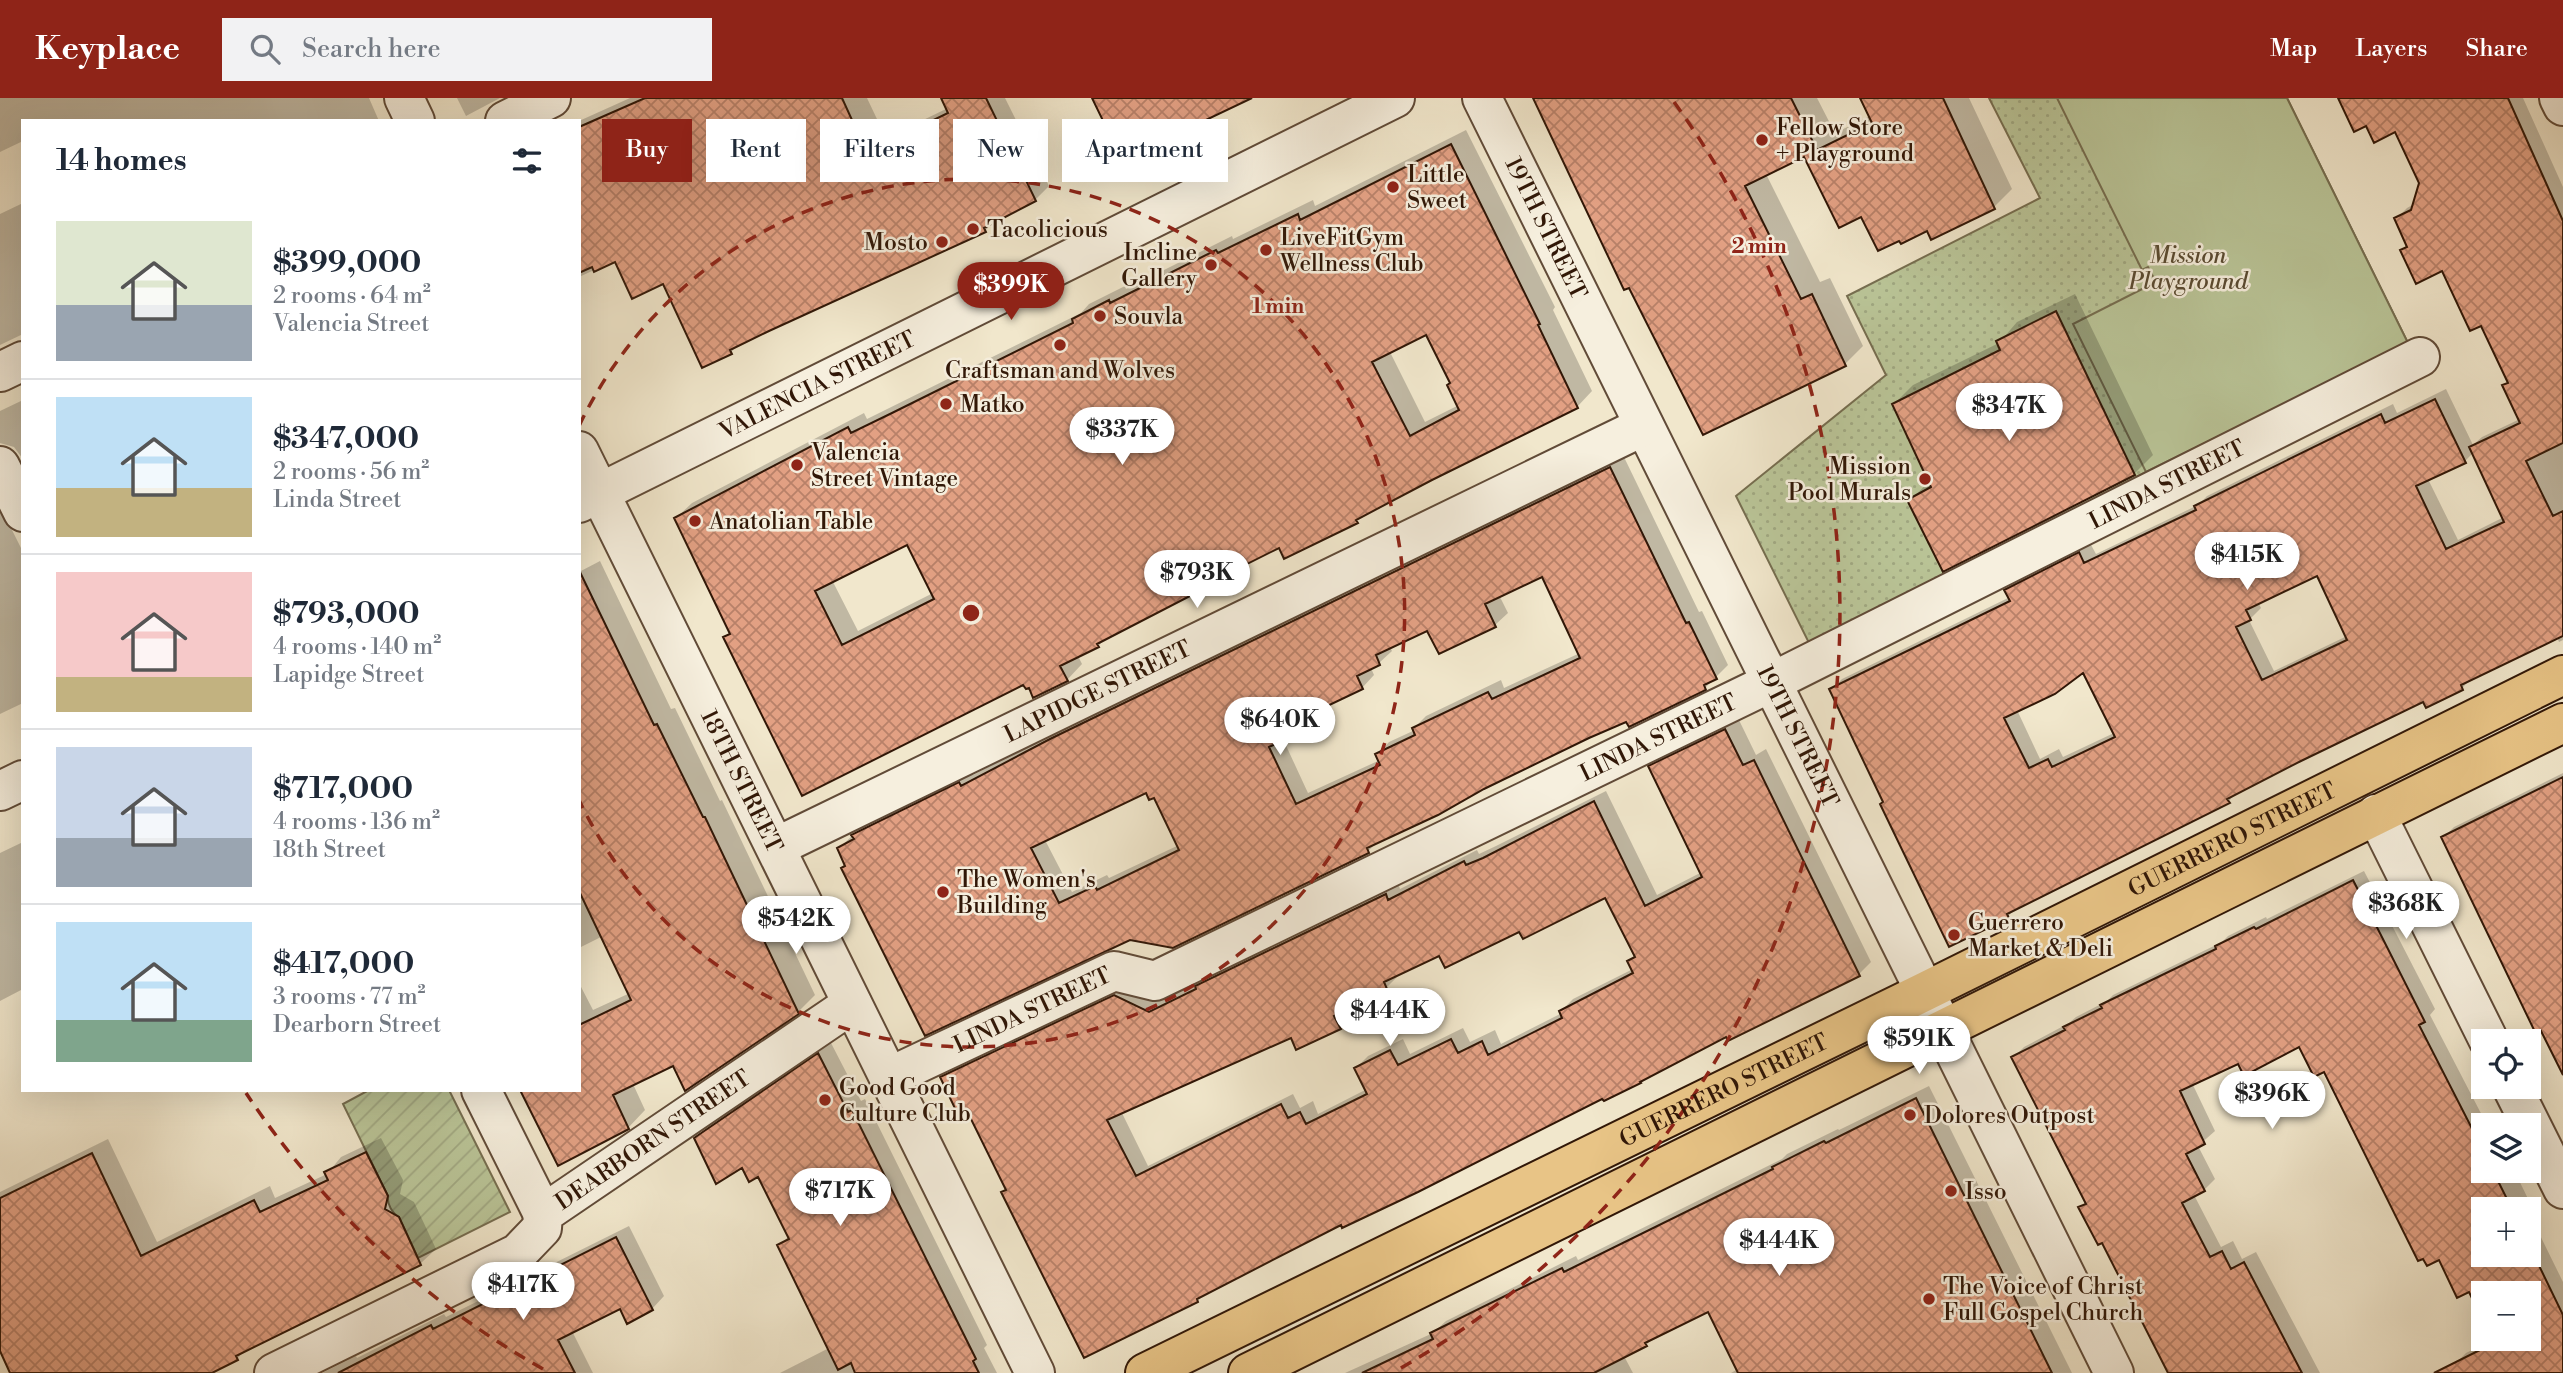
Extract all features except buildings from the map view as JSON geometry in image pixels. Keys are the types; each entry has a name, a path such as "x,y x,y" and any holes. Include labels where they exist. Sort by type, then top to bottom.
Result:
{"main road":[{"name":"GUERRERO STREET","path":"1145,1373 1924,992 2563,675"},
{"name":"GUERRERO STREET","path":"1248,1373 2563,723"}],"street":[{"path":"404,98 414,119"},
{"path":"509,119 551,98"},
{"name":"VALENCIA STREET","path":"589,498 1395,98"},
{"name":"19TH STREET","path":"1482,98 2114,1373"},
{"path":"2559,98 2563,106"},
{"name":"LINDA STREET","path":"889,1077 1114,971 1155,981 1772,682 2420,357"},
{"path":"0,372 21,362"},
{"name":"LAPIDGE STREET","path":"776,847 1644,426"},
{"name":"18TH STREET","path":"581,460 589,498 776,847 1035,1373"},
{"path":"0,466 21,508"},
{"path":"0,791 21,781"},
{"path":"2376,814 2484,1029"},
{"name":"DEARBORN STREET","path":"274,1373 518,1253 542,1228 544,1213 852,1004"},
{"path":"482,1092 544,1213"},
{"path":"2518,1099 2563,1189"}],"green space":[{"name":"Mission Playground","path":"1989,98 2287,98 2408,343 2146,472 1810,645 1736,496 1886,375 1847,296 2040,198"},
{"name":"Mission Playground","path":"2057,98 2287,98 2408,343 2146,472 2073,324 2156,282 2148,267 2142,270"},
{"path":"365,1092 450,1092 510,1212 418,1258 399,1217 388,1202 388,1196 343,1104"}],"place":[{"name":"Fellow Store + Playground","path":"1762,140"},
{"name":"Little Sweet","path":"1393,187"},
{"name":"Tacolicious","path":"973,229"},
{"name":"Mosto","path":"942,242"},
{"name":"LiveFitGym Wellness Club","path":"1266,250"},
{"name":"Incline Gallery","path":"1211,265"},
{"name":"Souvla","path":"1100,316"},
{"name":"Craftsman and Wolves","path":"1060,345"},
{"name":"Matko","path":"946,404"},
{"name":"Valencia Street Vintage","path":"797,465"},
{"name":"Mission Pool Murals","path":"1925,479"},
{"name":"Anatolian Table","path":"695,521"},
{"name":"The Women's Building","path":"943,892"},
{"name":"Guerrero Market & Deli","path":"1954,935"},
{"name":"Good Good Culture Club","path":"825,1100"},
{"name":"Dolores Outpost","path":"1910,1115"},
{"name":"Isso","path":"1951,1191"},
{"name":"The Voice of Christ Full Gospel Church","path":"1929,1299"}]}
